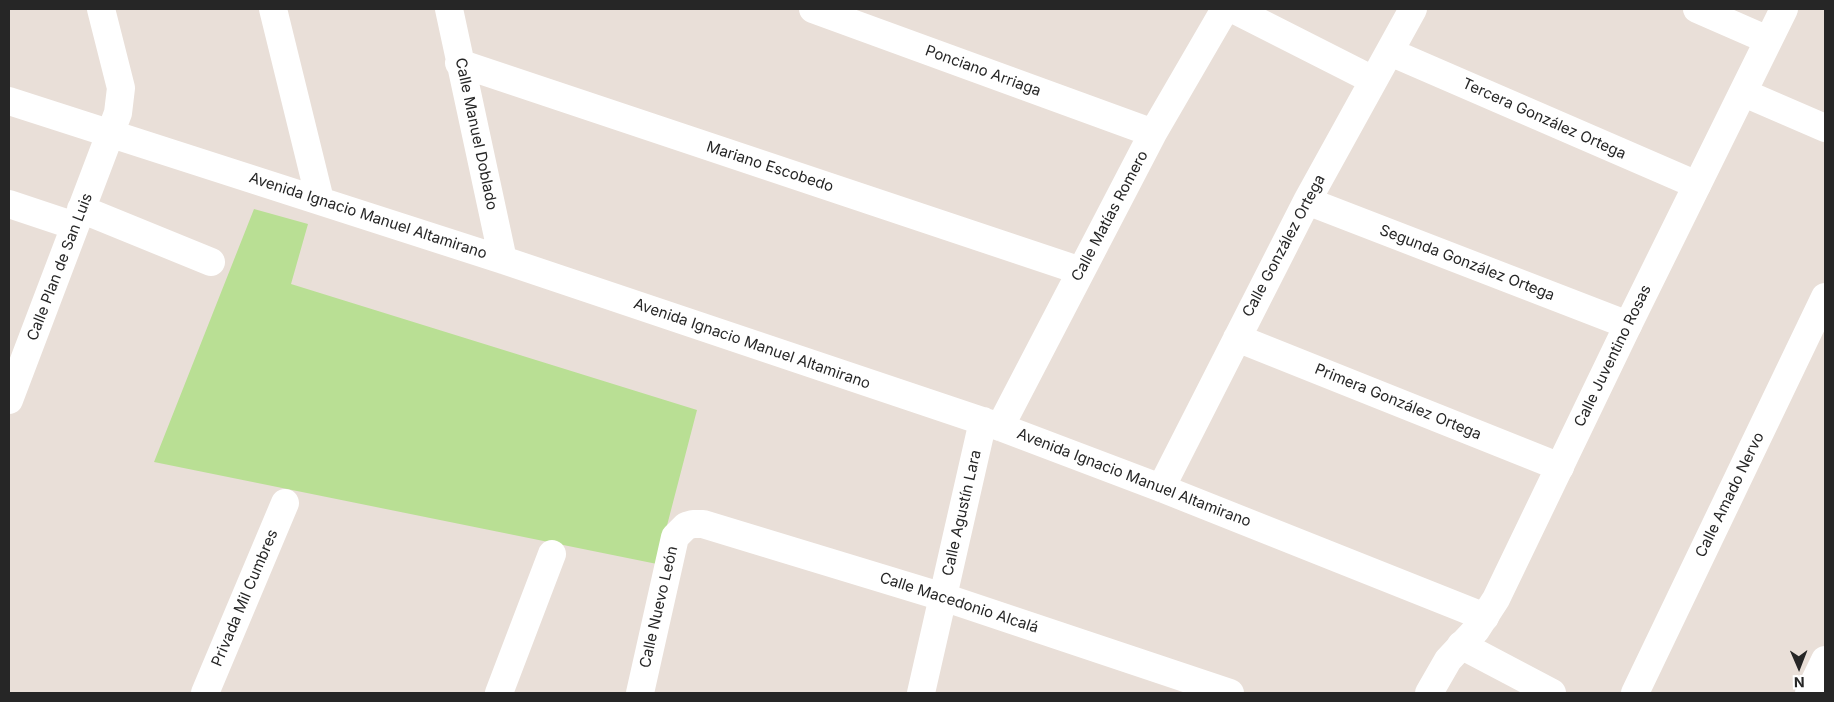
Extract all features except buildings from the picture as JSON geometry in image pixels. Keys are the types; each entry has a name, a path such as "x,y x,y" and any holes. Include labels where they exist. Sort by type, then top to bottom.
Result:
{"street":[{"name":"Calle Plan de San Luis","path":"9,400 118,113 120,88 101,9"},
{"path":"273,9 320,200"},
{"name":"Calle Manuel Doblado","path":"449,9 503,260"},
{"name":"Ponciano Arriaga","path":"813,9 1153,133"},
{"name":"Calle Matías Romero","path":"992,424 1081,271 1153,133 1225,9"},
{"path":"1233,9 1373,80"},
{"name":"Calle González Ortega","path":"1161,488 1307,201 1413,9"},
{"path":"1697,9 1768,40"},
{"name":"Calle Juventino Rosas","path":"1429,693 1448,660 1485,617 1496,599 1628,325 1784,9"},
{"name":"Tercera González Ortega","path":"1390,52 1697,185"},
{"name":"Mariano Escobedo","path":"460,63 1081,271"},
{"path":"1744,93 1825,128"},
{"name":"Avenida Ignacio Manuel Altamirano","path":"9,101 503,260 992,424 1161,488 1485,617"},
{"name":"Segunda González Ortega","path":"1307,201 1628,325"},
{"path":"9,204 78,217 211,262"},
{"name":"Calle Amado Nervo","path":"1635,693 1825,297"},
{"name":"Primera González Ortega","path":"1236,338 1560,467"},
{"name":"Calle Agustín Lara","path":"921,693 943,596 992,424"},
{"name":"Privada Mil Cumbres","path":"205,693 285,503"},
{"name":"Calle Macedonio Alcalá","path":"686,526 703,524 943,596 1230,693"},
{"name":"Calle Nuevo León","path":"640,693 675,537 686,526"},
{"path":"499,693 552,554"},
{"path":"1461,645 1552,693"},
{"path":"1809,693 1825,660"}],"green space":[{"path":"254,209 308,224 291,284 697,410 657,564 154,462"}]}
